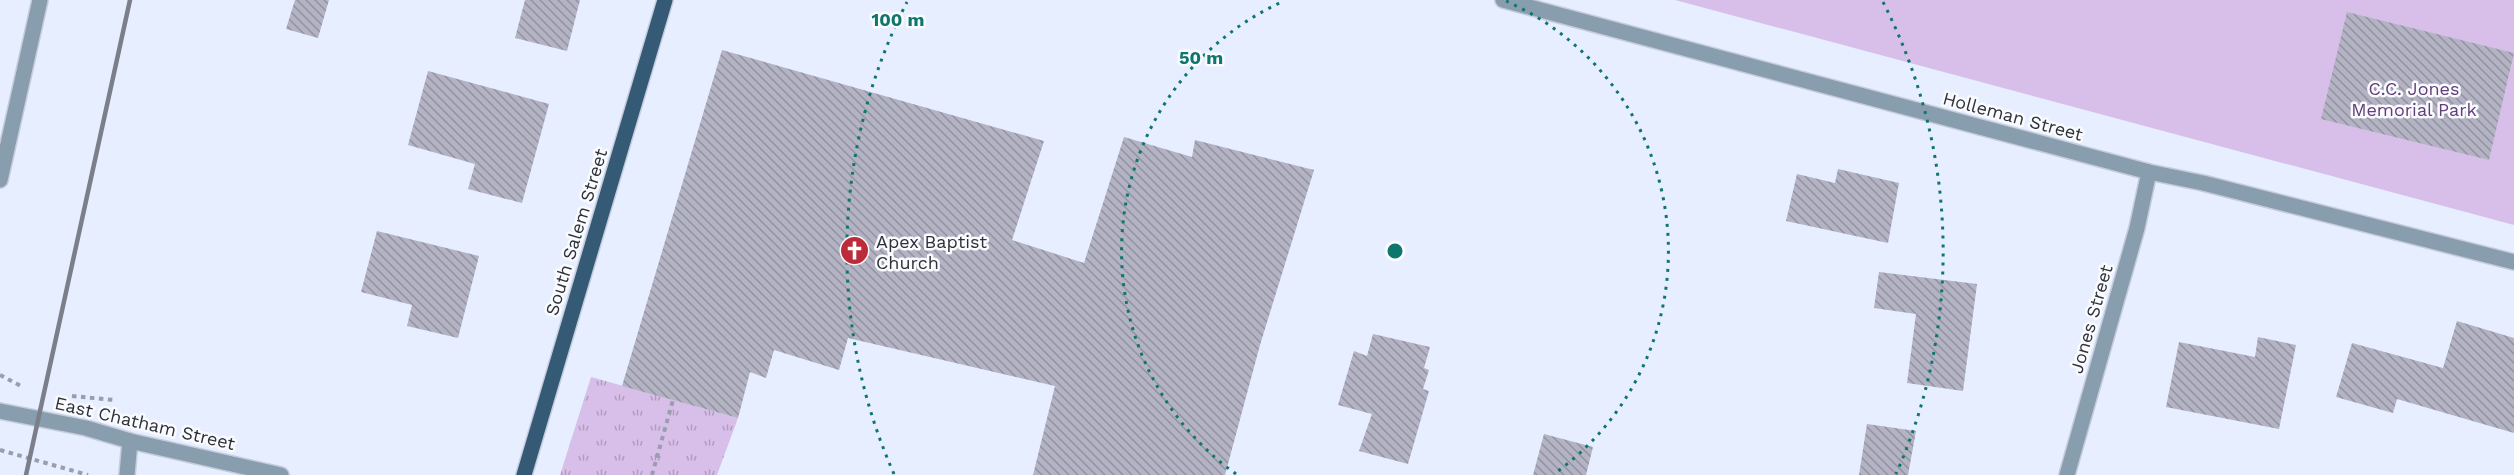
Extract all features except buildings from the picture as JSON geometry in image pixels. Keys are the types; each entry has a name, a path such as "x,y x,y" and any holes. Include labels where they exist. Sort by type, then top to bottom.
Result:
{"main road":[{"name":"South Salem Street","path":"524,475 665,0"}],"street":[{"path":"0,180 40,0"},
{"name":"Holleman Street","path":"1503,0 2149,172 2203,183 2514,262"},
{"name":"Jones Street","path":"2067,475 2137,228 2149,172"},
{"name":"East Chatham Street","path":"0,411 86,428 130,441 281,475"},
{"path":"128,475 130,441"}],"path":[{"path":"0,375 31,391"},
{"path":"63,394 114,400"},
{"path":"652,475 673,400"},
{"path":"0,450 88,475"}],"green space":[{"name":"C.C. Jones Memorial Park","path":"1675,0 2514,0 2514,225"},
{"path":"591,377 738,418 717,475 560,475"}],"railway":[{"path":"26,475 130,0"}],"place":[{"name":"Apex Baptist Church","path":"855,251"}]}
